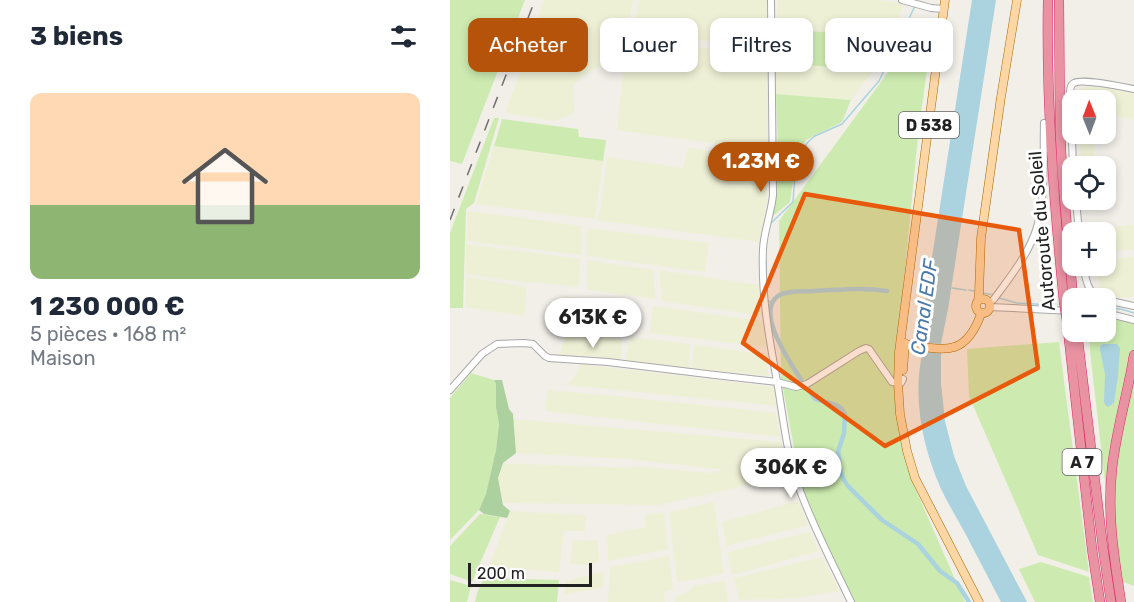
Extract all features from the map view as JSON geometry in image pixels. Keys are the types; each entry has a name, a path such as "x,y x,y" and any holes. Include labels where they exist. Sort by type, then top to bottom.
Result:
{"highway":[{"name":"Autoroute du Soleil","path":"1048,0 1047,39 1052,170 1067,288"},
{"name":"Autoroute du Soleil","path":"1059,0 1061,160 1068,288"},
{"name":"Autoroute du Soleil","path":"1069,342 1100,602"},
{"name":"A 7","path":"1078,342 1111,602"},
{"path":"1120,602 1110,524 1112,471 1134,355"}],"main road":[{"path":"903,349 956,347 964,342 981,314 987,312 984,301 981,238 1017,0"},
{"name":"D 538","path":"903,349 903,318 945,4"},
{"name":"D 538","path":"913,250 900,382 900,414 915,478 979,602"},
{"path":"981,314 975,305 984,301"},
{"name":"D 538","path":"900,382 910,448 928,506"}],"street":[{"path":"771,0 773,195 764,240 766,316 786,440 798,487 851,602"},
{"path":"902,0 931,8 945,4"},
{"path":"1073,156 1071,86 1074,83 1085,81 1134,89"},
{"path":"984,301 994,299 1024,256 1038,225 1042,194 1044,123"},
{"path":"984,301 1062,310"},
{"path":"1116,302 1134,306"},
{"path":"1116,316 1134,320"},
{"path":"450,390 487,349 497,344 524,343 533,344 549,358 608,362 777,382 796,387 807,384 867,348 892,382 900,382"}],"highlighted area":[{"path":"805,194 1019,230 1038,368 885,446 743,343"}],"green space":[{"path":"450,0 525,0 518,18 468,18 468,72 497,72 462,164 450,161"},
{"path":"544,0 633,0 630,18 600,18 600,66 575,83 573,91 575,110 572,114 555,121 507,113 506,110 520,72 588,72 588,18 538,18"},
{"path":"639,0 767,0 768,18 710,18 710,42 698,40 698,18 635,18"},
{"path":"778,0 874,0 904,3 898,18 825,18 825,32 813,31 813,18 777,18"},
{"path":"813,31 825,32 825,67 813,65"},
{"path":"698,47 710,49 710,72 768,72 769,151 617,130 623,72 698,72"},
{"path":"813,65 825,67 825,72 872,72 851,100 776,94 776,72 813,72"},
{"path":"888,72 927,72 919,127 898,339 903,444 912,481 965,602 853,602 804,501 781,378 779,221"},
{"path":"1088,86 1134,92 1134,120 1116,116 1116,90 1081,89"},
{"path":"776,94 851,100 842,122 806,140 796,160 790,202 773,216 778,170"},
{"path":"494,118 499,118 474,203 466,209 463,308 450,308 450,233"},
{"path":"502,119 578,129 579,137 606,140 603,161 494,146"},
{"path":"1080,144 1094,144 1095,156 1081,156"},
{"path":"494,146 603,161 595,219 476,204"},
{"path":"688,148 767,159 767,201 759,242 597,220 607,157 683,168"},
{"path":"467,211 582,226 581,255 467,241"},
{"path":"1134,225 1134,250 1116,251 1116,226"},
{"path":"589,228 709,243 705,272 587,256 586,235"},
{"path":"466,244 580,259 579,287 528,283 466,274"},
{"path":"1134,257 1134,297 1116,298 1116,288 1100,288 1097,276 1116,276 1116,259"},
{"path":"587,260 653,270 656,299 587,290"},
{"path":"659,270 759,285 763,316 662,301"},
{"path":"466,277 527,287 524,316 465,307"},
{"path":"566,297 623,303 621,332 565,326"},
{"path":"653,306 762,321 767,347 650,333"},
{"path":"1116,320 1134,323 1134,586 1116,579 1090,342 1116,342"},
{"path":"566,332 622,339 621,359 560,355"},
{"path":"630,337 690,344 689,368 626,361"},
{"path":"1059,342 1089,572 1038,555 969,396 967,349"},
{"path":"694,345 767,354 768,376 692,368"},
{"path":"580,364 775,387 778,406 566,385 577,374"},
{"path":"471,373 494,380 496,384 499,424 496,450 486,495 479,510 450,540 450,398"},
{"path":"494,380 502,380 509,409 513,414 516,453 503,463 498,478 503,505 510,511 507,518 484,514 479,510 486,494 499,424"},
{"path":"548,390 776,413 780,437 545,411"},
{"path":"513,419 781,442 790,476 658,505 503,503 498,478 503,463 629,468 632,466 712,473 724,470 628,459 516,453"},
{"path":"798,501 808,525 726,546 722,522"},
{"path":"714,502 724,574 677,582 669,512"},
{"path":"510,511 586,515 585,531 564,531 559,572 489,567"},
{"path":"664,512 668,549 608,561 607,535 645,527 645,515"},
{"path":"480,514 500,517 472,582 450,574 450,546"},
{"path":"809,532 819,551 732,575 728,552"},
{"path":"598,540 599,561 585,565 570,564 573,541"},
{"path":"669,556 673,589 664,592 665,602 608,602 610,567"},
{"path":"821,557 840,591 797,598 739,600 734,578"},
{"path":"1041,562 1089,577 1093,602 1035,602 1019,569"},
{"path":"604,571 603,587 564,595 566,581"},
{"path":"484,578 559,580 557,602 475,602"},
{"path":"450,580 471,586 467,602 450,602"},
{"path":"725,581 728,602 675,602 675,597 689,592 693,586"}],"water":[{"name":"Canal EDF","path":"972,0 996,0 941,344 923,343 924,309"},
{"path":"1103,344 1117,344 1120,348 1114,403 1108,407 1104,401 1105,374 1100,350"},
{"name":"Canal EDF","path":"923,350 941,352 941,384 945,421 954,456 966,486 1027,602 1001,602 934,473 924,438 919,403"}],"waterway":[{"path":"770,224 793,202 795,173 803,148 815,136 842,124 879,81 915,6"},
{"path":"766,261 767,300 772,303"},
{"path":"952,288 966,290"},
{"path":"803,383 784,352 773,327 770,314 772,304 778,296 795,292 860,289 887,291"},
{"path":"969,290 974,291"},
{"path":"983,293 994,295"},
{"path":"999,298 1017,303 1052,305"},
{"path":"1116,309 1134,313"},
{"path":"806,386 815,399 836,405 845,414 844,433 838,452 841,474 847,485 882,520 918,544 940,571 957,583 969,602"}],"railway":[{"path":"450,220 535,0"}]}
